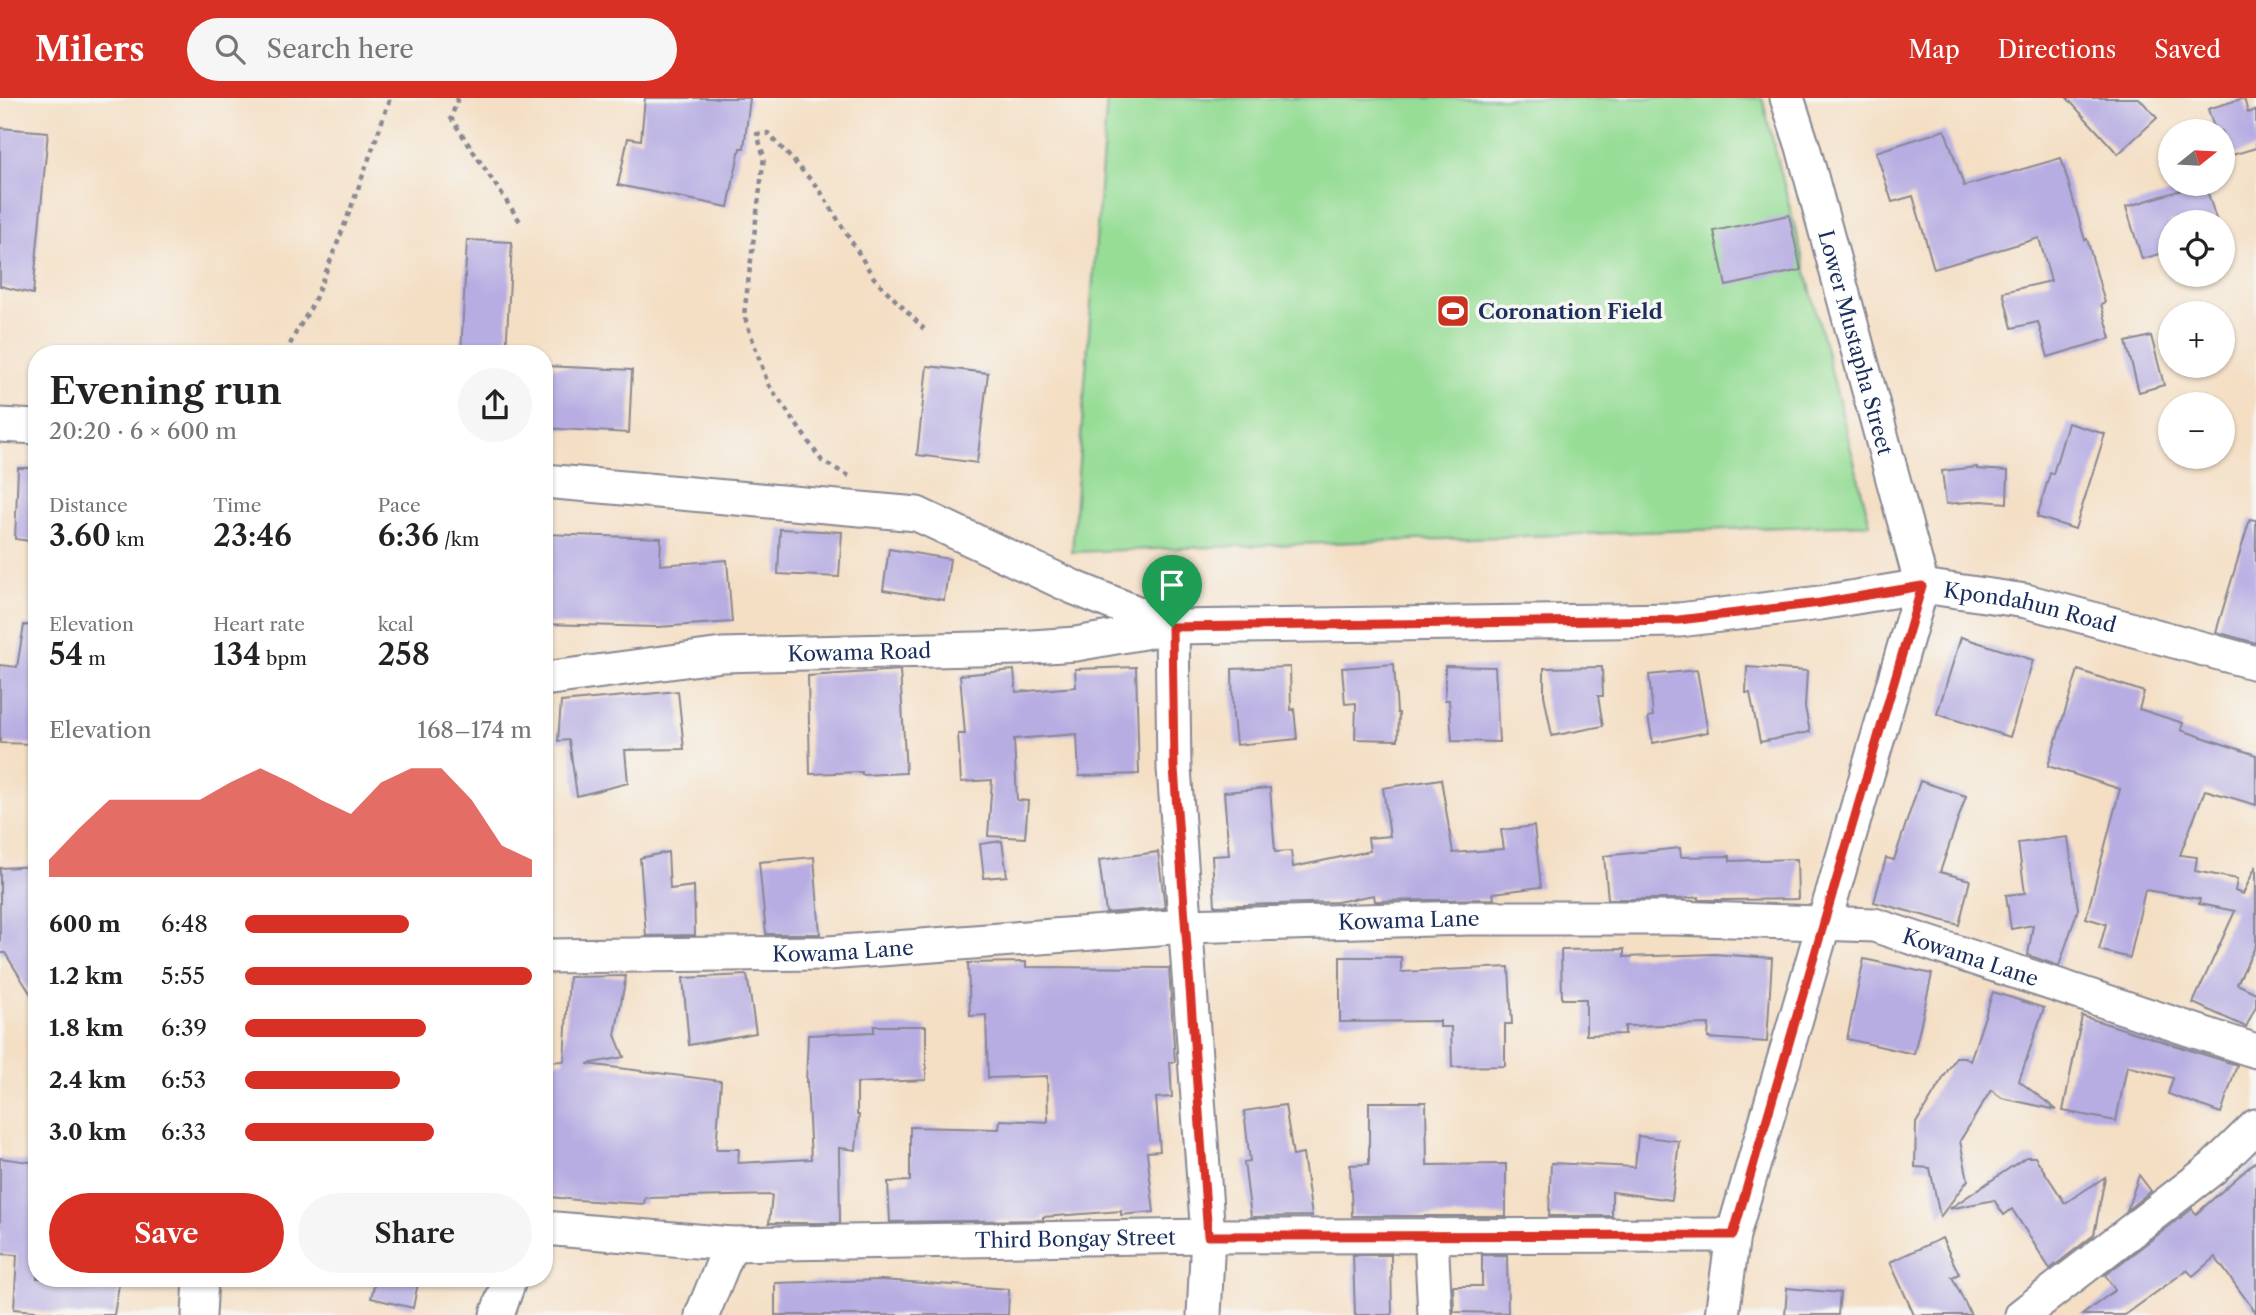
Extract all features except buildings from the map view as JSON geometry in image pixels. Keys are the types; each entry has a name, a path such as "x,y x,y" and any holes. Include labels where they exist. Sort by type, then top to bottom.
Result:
{"street":[{"name":"Lower Mustapha Street","path":"1787,98 1803,147 1922,586"},
{"path":"0,425 28,427"},
{"path":"553,482 917,514 1073,587 1172,627 1174,768 1208,1236 1204,1315"},
{"name":"Kpondahun Road","path":"1172,627 1679,620 1820,603 1922,586 2026,601 2256,663"},
{"path":"1722,1315 1733,1235 1922,586"},
{"name":"Kowama Road","path":"553,678 722,655 1018,648 1076,643 1172,627"},
{"name":"Kowama Lane","path":"553,956 828,953 1185,926 1468,918 1676,918 1823,922 1874,925 2256,1051"},
{"path":"2022,1315 2213,1168 2256,1126"},
{"name":"Third Bongay Street","path":"553,1229 731,1244 1208,1236 1733,1235"},
{"path":"1431,1236 1436,1315"},
{"path":"702,1315 731,1244"},
{"path":"199,1315 201,1287"},
{"path":"498,1315 507,1287"}],"path":[{"path":"289,345 313,305 370,158 390,98"},
{"path":"458,98 450,118 522,223"},
{"path":"858,481 822,461 768,384 744,315 764,157 757,134 768,133 818,189 874,278 924,329"}],"green space":[{"name":"Coronation Field","path":"1107,98 1762,98 1870,524 1072,552"}],"place":[{"name":"Coronation Field","path":"1453,311"}],"route":[{"path":"1922,586 1733,1235 1208,1236 1174,768 1172,627 1679,620 1820,603 1922,586"}]}
